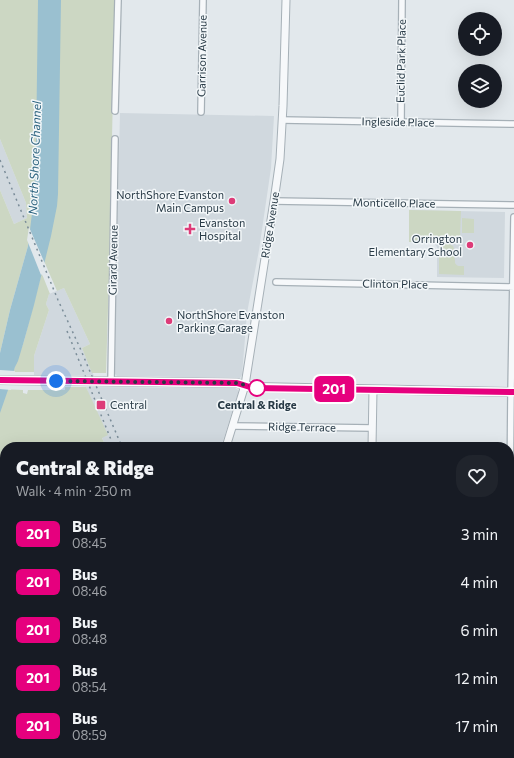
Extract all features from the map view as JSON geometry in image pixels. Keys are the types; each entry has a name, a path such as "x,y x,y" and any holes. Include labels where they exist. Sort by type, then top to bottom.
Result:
{"main road":[{"path":"0,380 237,383 253,388 512,392"}],"street":[{"path":"115,111 118,0"},
{"name":"Garrison Avenue","path":"201,112 203,0"},
{"name":"Ridge Avenue","path":"227,442 245,385 280,159 286,0"},
{"name":"Euclid Park Place","path":"401,122 402,0"},
{"name":"Ingleside Place","path":"282,120 514,124"},
{"name":"Girard Avenue","path":"111,381 115,139"},
{"name":"Monticello Place","path":"274,201 514,205"},
{"path":"511,442 514,217"},
{"name":"Clinton Place","path":"276,282 513,287"},
{"path":"372,442 373,390"},
{"name":"Ridge Terrace","path":"232,426 372,428"}],"shaded area":[{"name":"Evanston Hospital","path":"120,113 274,116 271,168 259,250 247,313 242,375 240,378 117,376 115,374"},
{"path":"0,139 26,203 27,218 14,224 0,190"},
{"name":"Orrington Elementary School","path":"409,210 505,212 504,278 437,277 437,247 433,242 409,242"},
{"path":"64,288 90,344 82,348 94,376 34,375 34,356 49,310 46,304 49,294"},
{"path":"86,387 235,388 238,390 223,442 104,442 83,393 88,392"}],"green space":[{"path":"0,0 115,0 106,373 92,373 82,348 90,344 64,288 57,291 31,231 0,353 0,190 14,224 27,218 26,203 0,139"},
{"path":"409,210 461,211 460,239 458,242 409,242"},
{"path":"462,218 474,219 474,233 462,233"},
{"path":"443,243 453,246 455,263 458,266 464,266 464,275 439,274 439,248"},
{"path":"42,274 50,294 46,304 49,310 34,356 34,372 13,372 24,341"},
{"path":"65,387 86,387 108,435 102,438 104,442 0,442 0,389 23,390 23,393 27,394 28,390 65,390"}],"water":[{"path":"38,0 61,0 57,206 34,305 18,361 0,413 0,353 10,310 28,246 34,197"}],"pier":[{"path":"29,227 46,266 43,276 42,274 41,275 27,240"},
{"path":"0,370 15,371 11,390 0,389"}],"railway":[{"path":"0,160 58,300 120,442"},
{"path":"67,331 112,442"}],"bus line":[{"name":"201","path":"0,380 237,383 253,388 514,392"}],"place":[{"name":"NorthShore Evanston Main Campus","path":"232,201"},
{"name":"Evanston Hospital","path":"190,229"},
{"name":"Orrington Elementary School","path":"470,245"},
{"name":"NorthShore Evanston Parking Garage","path":"169,321"},
{"name":"Central & Ridge","path":"257,388"},
{"name":"Central","path":"101,405"}],"route":[{"path":"56,381 237,383 257,388"}],"water label":[{"name":"North Shore Channel","path":"35,158"}]}
